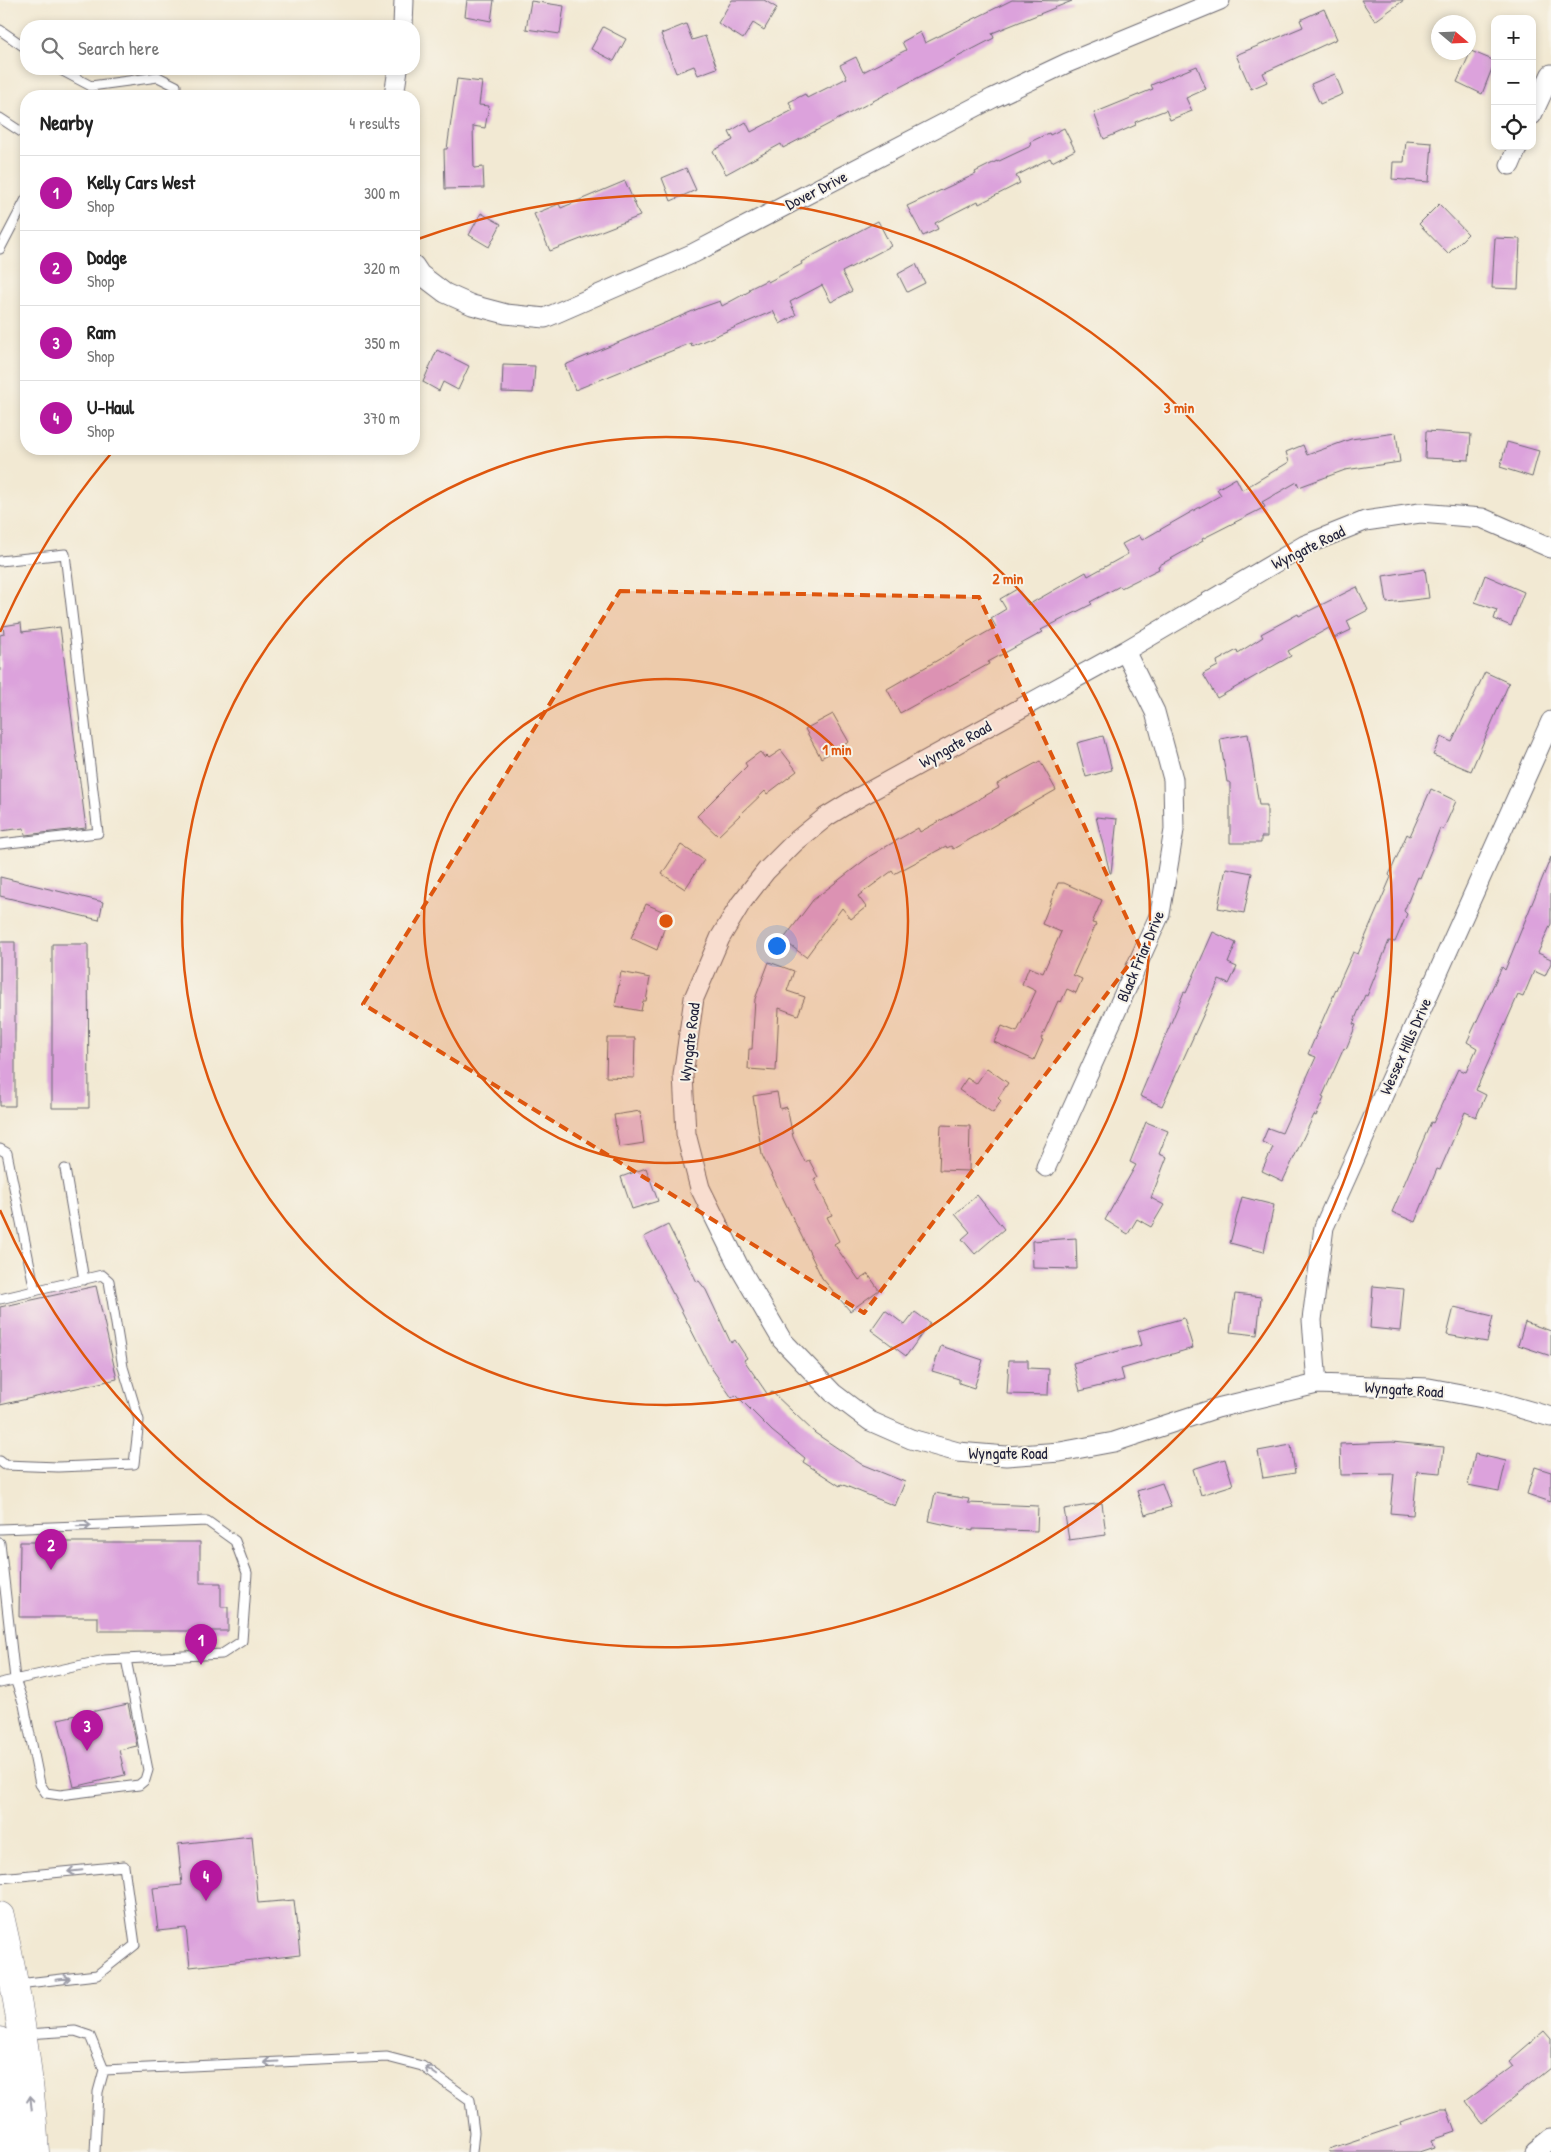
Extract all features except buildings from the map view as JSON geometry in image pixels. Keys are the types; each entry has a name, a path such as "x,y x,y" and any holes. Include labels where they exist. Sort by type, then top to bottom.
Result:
{"main road":[{"path":"0,1916 15,1984 9,2036 11,2152"},
{"path":"9,2036 35,2152"}],"street":[{"path":"404,0 404,20"},
{"name":"Dover Drive","path":"420,274 445,293 472,305 506,314 545,318 694,253 993,98 1067,63 1220,0"},
{"path":"1536,106 1551,74"},
{"path":"395,90 397,75"},
{"path":"1510,165 1516,150"},
{"name":"Wyngate Road","path":"1551,548 1482,518 1420,513 1364,521 1334,531 1305,545 1125,651 839,808 795,842 766,871 741,903 720,938 694,998 683,1074 686,1134 700,1188 730,1248 782,1340 833,1393 870,1421 911,1439 958,1452 1006,1456 1060,1452 1114,1442 1217,1408 1317,1384 1429,1388 1488,1399 1551,1417"},
{"name":"Black Friar Drive","path":"1046,1167 1160,914 1167,877 1174,830 1173,779 1155,712 1125,651"},
{"name":"Wessex Hills Drive","path":"1317,1384 1312,1320 1324,1227 1551,721"},
{"path":"1535,2152 1551,2139"}],"lane":[{"path":"0,30 20,44"},
{"path":"70,75 91,86 158,77 176,86 176,90"},
{"path":"0,118 20,131"},
{"path":"0,249 20,211"},
{"path":"0,561 65,554 98,833 0,844"},
{"path":"0,1149 7,1153 35,1291"},
{"path":"65,1169 84,1280"},
{"path":"0,1299 102,1275 109,1281 123,1367 139,1420 134,1464 58,1467 5,1465 0,1461"},
{"path":"0,1529 207,1521 235,1541 247,1573 242,1641 222,1654 105,1660 0,1683"},
{"path":"0,1543 15,1679 24,1706 40,1784 46,1794 60,1795 139,1785 145,1780 148,1770 126,1659"},
{"path":"0,1878 124,1866 135,1944 97,1975 15,1984"},
{"path":"9,2036 76,2031 90,2036 104,2070 98,2092 95,2152"},
{"path":"104,2070 387,2056 422,2066 470,2100 474,2132 472,2152"}],"highlighted area":[{"path":"620,591 979,597 1141,949 864,1313 363,1004"}],"place":[{"name":"Dodge","path":"51,1570"},
{"name":"Kelly Cars West","path":"201,1665"},
{"name":"Ram","path":"87,1751"},
{"name":"U-Haul","path":"206,1901"}]}
